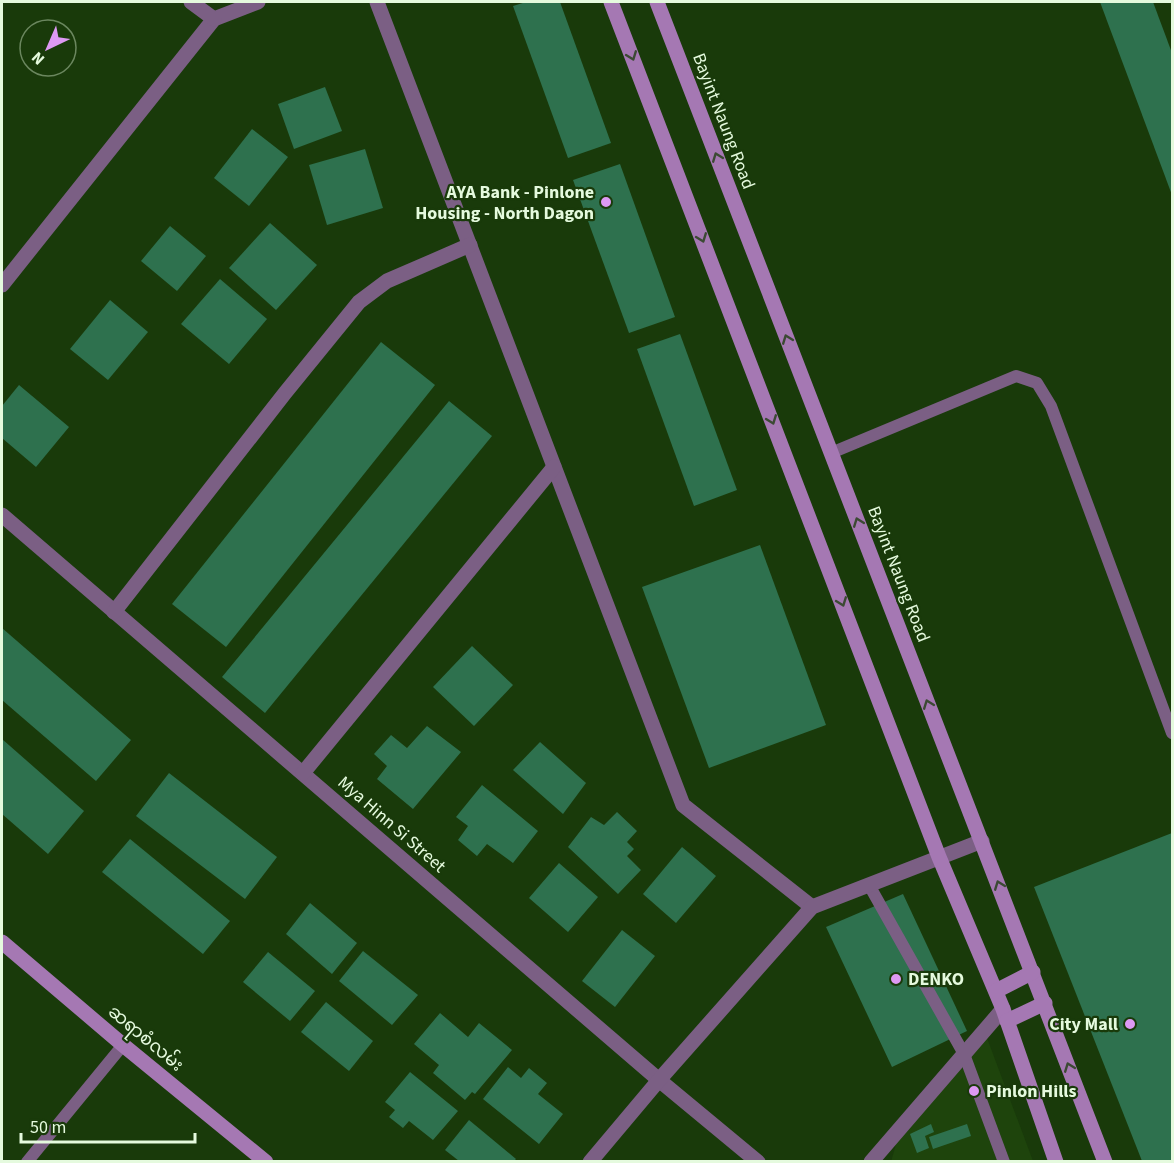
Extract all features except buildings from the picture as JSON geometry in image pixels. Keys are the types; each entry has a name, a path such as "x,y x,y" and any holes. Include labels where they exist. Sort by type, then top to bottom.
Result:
{"main road":[{"path":"611,2 939,857 996,991 1056,1161"},
{"name":"Bayint Naung Road","path":"657,2 1105,1161"},
{"name":"ဆရာစံလမ်း","path":"2,942 123,1045 266,1161"},
{"path":"996,991 1033,972"},
{"path":"1005,1015 1045,1004"}],"street":[{"path":"191,2 214,19"},
{"path":"2,285 214,19 258,2"},
{"path":"377,2 683,805 812,907"},
{"path":"114,612 359,302 387,280 470,245"},
{"path":"303,773 554,467"},
{"name":"Mya Hinn Si Street","path":"2,516 659,1080 758,1161"},
{"path":"590,1161 812,907 982,840"},
{"path":"872,1161 964,1054 1005,1015"}],"lane":[{"path":"831,453 1016,376 1037,382 1051,406 1173,734"},
{"path":"869,885 964,1054 1004,1161"},
{"path":"27,1161 123,1045"}],"shaded area":[{"name":"Pinlon Hills","path":"987,1038 1033,1161 891,1162 896,1144"}],"place":[{"name":"AYA Bank - Pinlone Housing - North Dagon","path":"606,202"},
{"name":"DENKO","path":"896,979"},
{"name":"City Mall","path":"1130,1024"},
{"name":"Pinlon Hills","path":"974,1091"}]}
